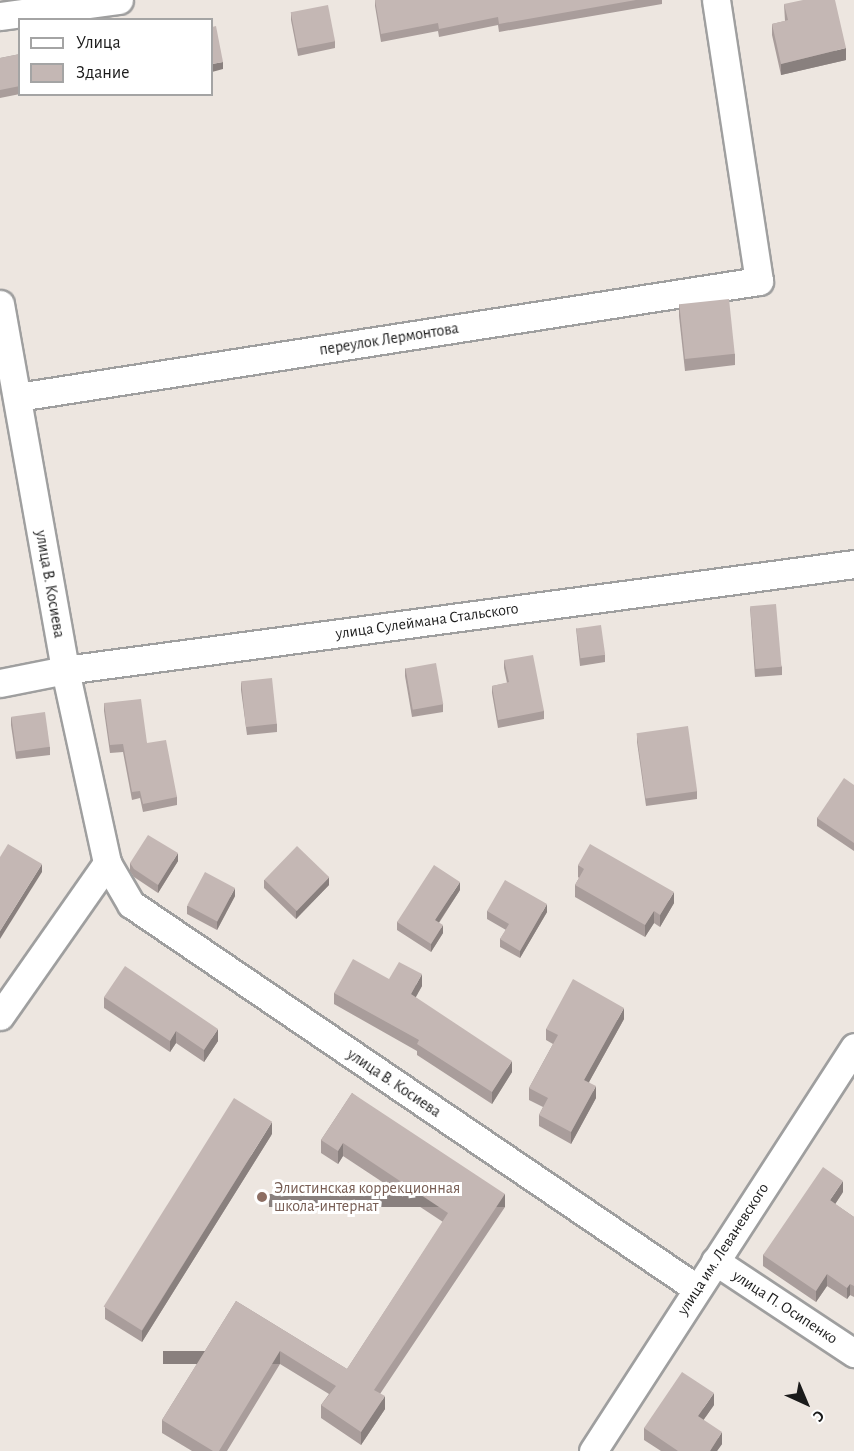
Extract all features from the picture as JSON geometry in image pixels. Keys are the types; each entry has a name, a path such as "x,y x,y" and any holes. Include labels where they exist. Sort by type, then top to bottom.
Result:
{"street":[{"path":"0,16 119,0"},
{"name":"переулок Лермонтова","path":"18,397 759,281 716,0"},
{"name":"улица В. Косиева","path":"0,304 65,670 107,863 131,904 696,1288"},
{"name":"улица Сулеймана Стальского","path":"0,683 65,670 854,564"},
{"path":"0,1016 107,863"},
{"name":"улица им. Леваневского","path":"593,1451 696,1288 854,1047"},
{"name":"улица П. Осипенко","path":"715,1261 854,1353"}],"building":[{"path":"375,0 636,0 499,24 498,17 439,29 438,23 381,34"},
{"path":"803,0 835,0 846,48 781,64 772,24 788,20 784,4"},
{"path":"328,5 335,41 298,49 291,12"},
{"path":"216,26 223,62 213,64 213,27"},
{"path":"18,54 18,86 0,90 0,58"},
{"path":"729,299 735,354 685,359 679,304"},
{"path":"776,604 781,667 756,669 750,606"},
{"path":"601,625 605,655 580,658 576,628"},
{"path":"533,655 544,711 498,720 492,686 509,682 504,660"},
{"path":"436,663 443,704 413,710 405,668"},
{"path":"272,678 277,724 246,727 241,681"},
{"path":"141,699 147,743 166,740 177,797 143,804 140,791 132,792 123,744 110,745 104,703"},
{"path":"45,712 50,747 16,751 11,717"},
{"path":"688,726 697,791 646,799 637,733"},
{"path":"844,778 854,785 854,843 817,818"},
{"path":"148,835 178,853 158,885 134,869 130,863"},
{"path":"8,844 42,864 0,931 0,857"},
{"path":"590,844 674,892 660,915 654,911 645,925 575,885 584,869 578,865"},
{"path":"297,846 329,877 297,911 264,880"},
{"path":"434,865 460,882 435,920 443,925 431,944 397,922"},
{"path":"205,872 235,888 217,922 187,906"},
{"path":"505,880 547,904 520,951 500,939 509,924 487,911"},
{"path":"353,959 389,979 399,962 422,974 411,994 512,1061 492,1092 417,1044 419,1040 334,993"},
{"path":"125,966 218,1029 204,1050 176,1031 170,1041 104,997"},
{"path":"573,979 624,1008 584,1080 596,1086 571,1132 539,1115 548,1098 529,1088 558,1035 546,1029"},
{"path":"352,1093 505,1194 374,1390 385,1396 361,1432 321,1405 336,1386 280,1351 219,1451 213,1451 162,1420 236,1301 347,1369 448,1213 343,1143 338,1151 321,1140"},
{"path":"234,1098 272,1122 142,1330 104,1307"},
{"path":"823,1167 843,1181 830,1200 854,1217 854,1286 850,1284 847,1288 827,1274 816,1291 763,1255"},
{"path":"682,1372 714,1393 698,1416 722,1432 710,1451 678,1451 644,1428"}],"place":[{"name":"Элистинская коррекционная школа-интернат","path":"262,1197"}]}
